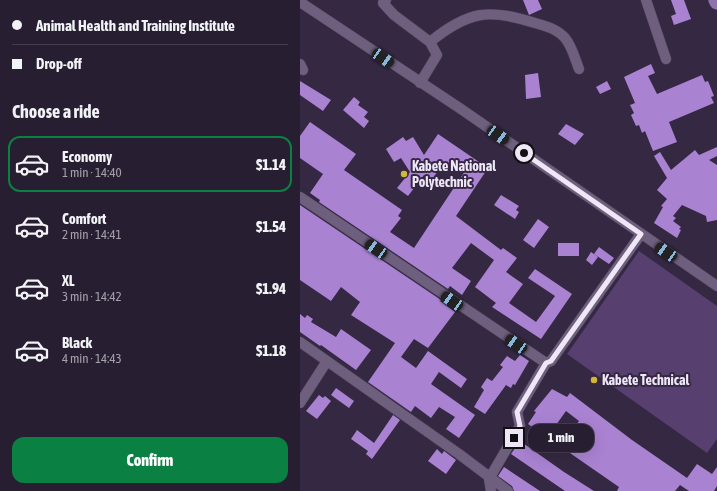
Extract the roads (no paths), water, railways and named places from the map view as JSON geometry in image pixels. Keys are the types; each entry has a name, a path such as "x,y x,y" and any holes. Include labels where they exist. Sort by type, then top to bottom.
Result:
{"street":[{"path":"386,0 383,2 394,15 430,42 437,55 420,83"},
{"path":"646,0 666,59"},
{"path":"300,2 420,83 461,108 717,286"},
{"path":"430,42 451,25 477,14 511,15 554,29 565,38 573,51 579,69"},
{"path":"300,197 546,363"},
{"path":"491,491 490,479 520,426 517,412 546,363 551,361 641,234"},
{"path":"300,342 459,454 490,479 508,491"},
{"path":"300,403 327,361"}],"place":[{"name":"Kabete National Polytechnic","path":"404,174"},
{"name":"Kabete Technical","path":"594,380"}]}
